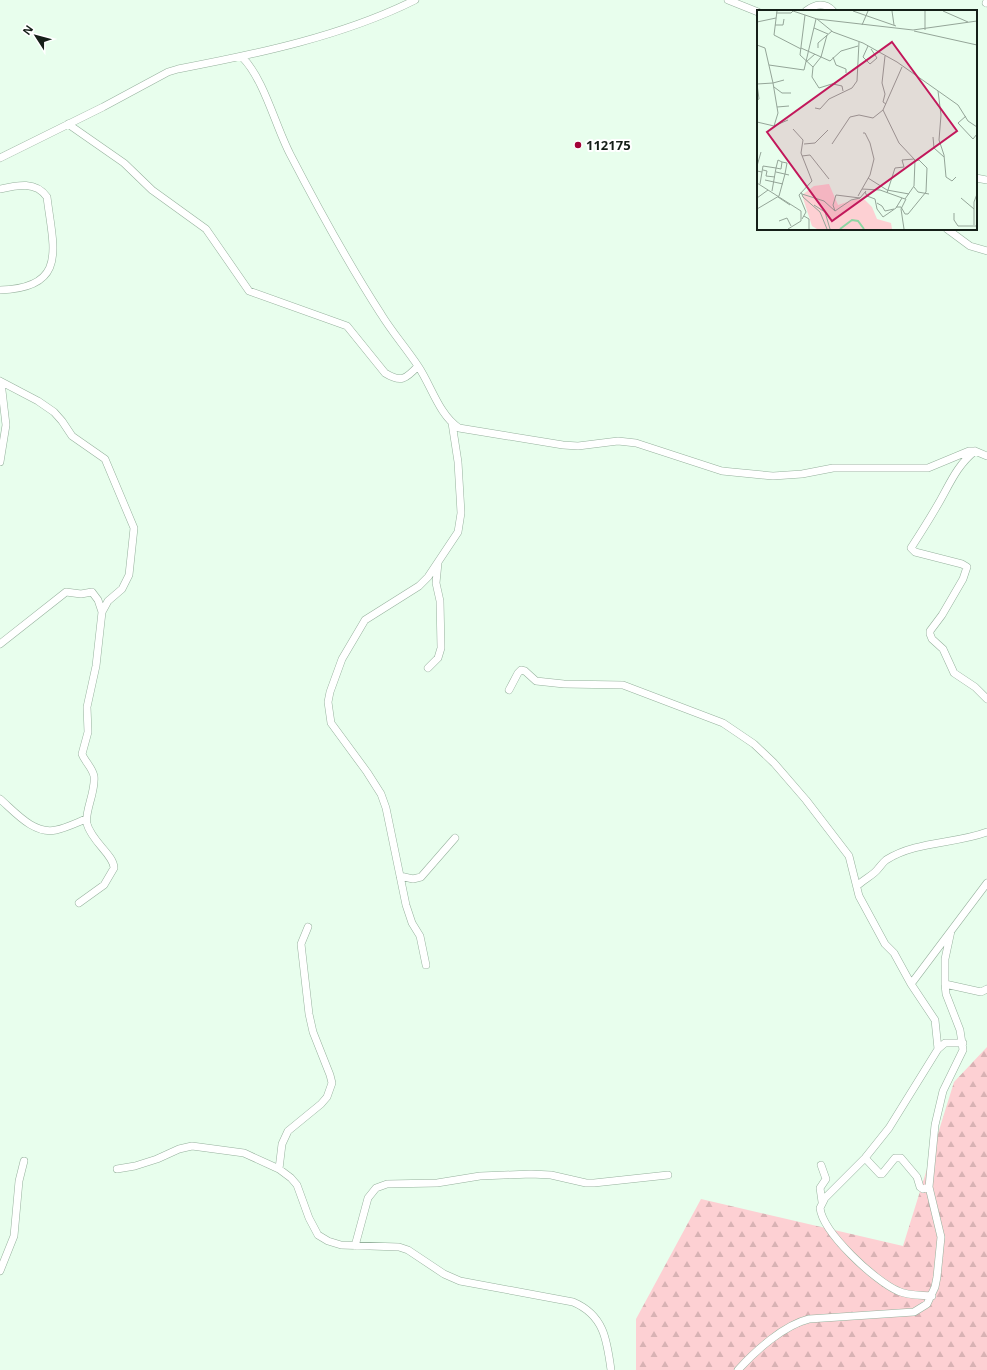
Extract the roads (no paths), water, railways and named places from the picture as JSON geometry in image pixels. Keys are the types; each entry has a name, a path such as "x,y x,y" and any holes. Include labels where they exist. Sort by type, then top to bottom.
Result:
{"street":[{"path":"0,158 103,108 168,72 242,57 377,18 415,0"},
{"path":"728,0 757,12"},
{"path":"808,10 818,5 824,5 832,10"},
{"path":"242,57 250,66 257,78 290,153 343,250 381,315 418,366 452,423 458,462 460,524 454,540 419,586 365,620 342,659 328,702 331,723 381,794 389,819 406,905 424,948 426,965"},
{"path":"68,124 124,163 152,190 206,229 216,240 249,291 347,326 385,373 393,378 402,379 409,376 418,366"},
{"path":"977,178 987,180"},
{"path":"0,190 26,185 35,186 43,190 47,197 54,254 50,269 30,286 18,290 0,290"},
{"path":"948,230 970,246 987,251"},
{"path":"0,381 6,425 0,462"},
{"path":"0,381 38,400 62,420 72,436 101,455 108,464 134,528 130,566 126,583 118,593 108,601 102,612 96,666 87,707 88,732 82,754 93,772 94,777 91,802 86,819 95,841 112,857 114,868 104,885 79,903"},
{"path":"452,423 466,430 507,435 563,445 578,446 618,441 636,442 722,471 773,476 807,474 834,468 875,466 922,468 935,466 964,452 975,451 987,456"},
{"path":"975,451 962,462 948,484 938,506 911,548 915,552 962,564 967,567 963,579 942,615 930,631 930,634 932,639 943,649 954,673 975,687 987,699"},
{"path":"428,668 438,658 441,648 440,601 436,583 438,563"},
{"path":"0,644 66,592 81,594 92,592 98,600 102,612"},
{"path":"509,690 521,670 525,671 536,681 564,684 623,685 723,723 754,744 774,763 806,800 849,856 859,896 885,944 894,953 911,984 935,1020 938,1049"},
{"path":"0,799 26,822 43,830 56,830 86,819"},
{"path":"857,886 876,872 880,864 903,852 963,839 987,832"},
{"path":"400,876 413,879 421,877 455,838"},
{"path":"911,984 987,883"},
{"path":"279,1169 284,1136 321,1104 327,1097 332,1083 313,1032 309,1014 301,944 308,927"},
{"path":"738,1370 753,1354 798,1322 809,1319 914,1312 927,1304 932,1296 937,1277 940,1237 929,1187 938,1108 943,1091 962,1055 963,1043 946,994 945,959 951,931"},
{"path":"945,984 981,992 987,989"},
{"path":"932,1296 899,1292 877,1279 850,1254 824,1221 820,1208 822,1202 865,1158 894,1121 938,1049 945,1043 963,1043"},
{"path":"116,1169 142,1164 179,1149 192,1146 244,1153 279,1169 291,1178 297,1185 309,1218 318,1235 335,1243 355,1246 399,1247 408,1250 444,1274 460,1281 573,1302 584,1307 593,1314 602,1328 608,1344 611,1370"},
{"path":"865,1158 880,1174 882,1174 895,1158 901,1158 917,1177 920,1187 929,1187"},
{"path":"0,1271 14,1236 19,1181 24,1161"},
{"path":"821,1165 826,1179 820,1188 822,1202"},
{"path":"355,1246 368,1198 376,1188 387,1184 437,1183 472,1177 531,1174 552,1176 586,1183 668,1175"}],"place":[{"name":"112175","path":"578,145"}]}
